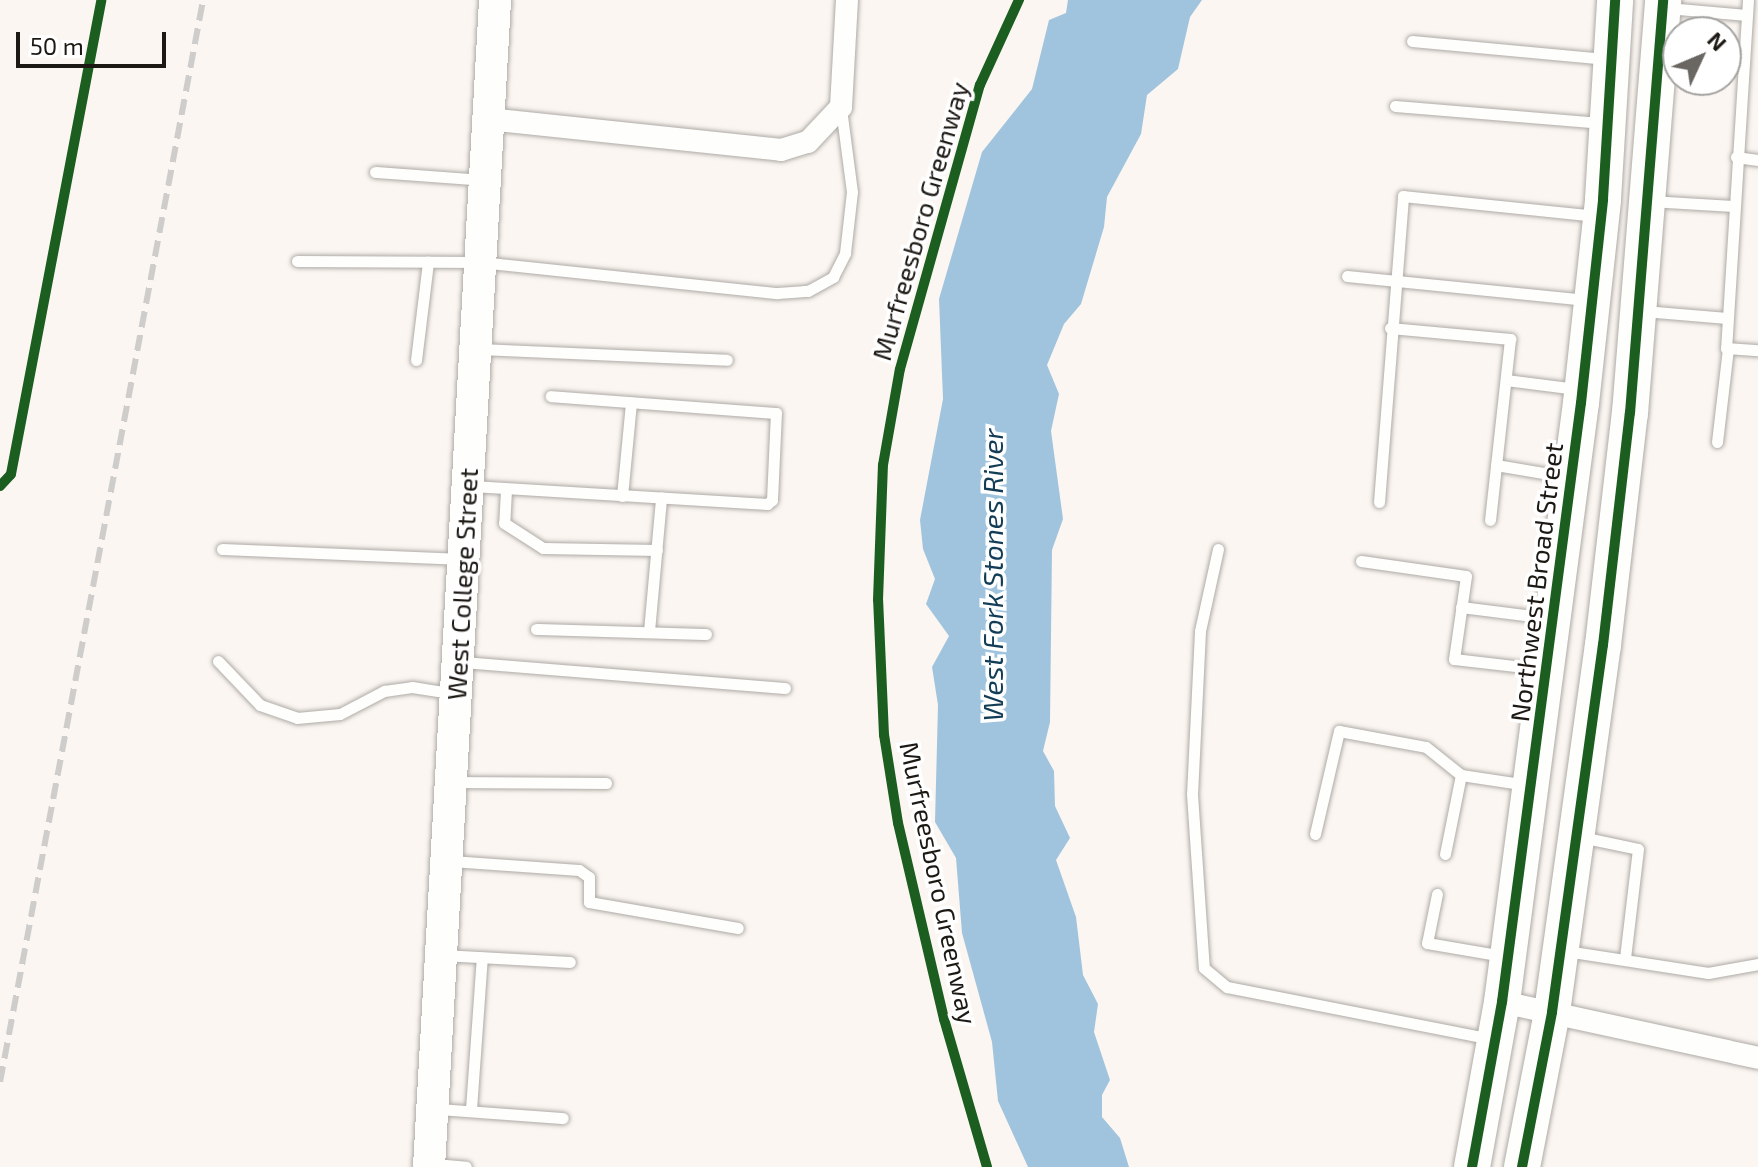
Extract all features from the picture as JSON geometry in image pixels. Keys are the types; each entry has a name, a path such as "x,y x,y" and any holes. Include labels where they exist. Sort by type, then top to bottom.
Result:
{"main road":[{"name":"Northwest Broad Street","path":"1472,1167 1502,1002 1583,390 1602,208 1615,0"},
{"path":"1522,1167 1552,1012 1603,645 1639,311 1662,4"},
{"path":"1602,208 1649,201"},
{"path":"1550,643 1603,645"},
{"path":"1532,786 1583,793"}],"street":[{"name":"West College Street","path":"429,1165 495,0"},
{"path":"488,119 781,150 808,142 841,107 847,0"},
{"path":"1502,1002 1758,1058"}],"lane":[{"path":"1717,442 1728,348 1733,206 1748,0"},
{"path":"1662,4 1747,15"},
{"path":"1412,41 1611,60"},
{"path":"1395,106 1607,123"},
{"path":"297,261 480,262 777,293 823,286 841,266 852,192 841,107"},
{"path":"1736,157 1758,160"},
{"path":"375,172 485,180"},
{"path":"1379,502 1393,274 1403,196 1602,208"},
{"path":"1649,201 1733,206"},
{"path":"416,360 428,262"},
{"path":"1347,276 1393,274 1592,300"},
{"path":"1639,311 1727,318"},
{"path":"1390,328 1510,339 1490,520"},
{"path":"1728,348 1758,350"},
{"path":"475,349 727,360"},
{"path":"1506,380 1583,390"},
{"path":"467,486 770,503 778,418 771,413 551,396"},
{"path":"622,496 631,402"},
{"path":"1496,465 1572,478"},
{"path":"506,490 504,523 543,548 657,550"},
{"path":"649,631 661,498"},
{"path":"222,549 463,559"},
{"path":"1218,549 1200,631 1192,794 1204,968 1227,987 1496,1039"},
{"path":"1361,561 1466,576 1454,659 1550,643"},
{"path":"1461,607 1550,643"},
{"path":"536,629 706,634"},
{"path":"218,661 260,705 297,718 340,714 384,691 457,678 785,688"},
{"path":"1315,834 1339,731 1426,747 1461,775 1532,786"},
{"path":"1445,854 1461,775"},
{"path":"451,782 606,783"},
{"path":"1577,836 1638,849 1625,958"},
{"path":"446,861 579,870 589,877 589,902 738,928"},
{"path":"1437,894 1427,943 1508,956"},
{"path":"1561,950 1708,973 1758,964"},
{"path":"441,955 570,962"},
{"path":"471,1109 482,957"},
{"path":"432,1108 563,1118"},
{"path":"429,1165 466,1167"}],"water":[{"name":"West Fork Stones River","path":"1068,0 1202,0 1190,17 1178,69 1147,95 1141,134 1107,197 1104,227 1081,304 1064,324 1047,365 1059,394 1051,431 1063,519 1052,550 1050,722 1043,751 1054,771 1055,806 1070,838 1056,860 1076,917 1083,975 1098,1004 1094,1032 1110,1080 1102,1095 1102,1117 1120,1138 1129,1167 1028,1167 998,1101 992,1042 962,933 956,858 935,822 938,705 932,667 949,636 926,604 935,579 923,549 920,520 943,399 939,299 982,152 1032,89 1049,20 1066,13"}],"railway":[{"path":"0,1082 203,0"}],"cycle path":[{"path":"0,486 11,474 101,0"},
{"name":"Murfreesboro Greenway","path":"987,1167 944,1019 898,823 884,735 878,600 883,465 900,369 980,85 1019,0"},
{"path":"1472,1167 1502,1002 1581,403 1603,199 1615,0"},
{"path":"1522,1167 1552,1012 1603,645 1630,413 1663,0"}]}
